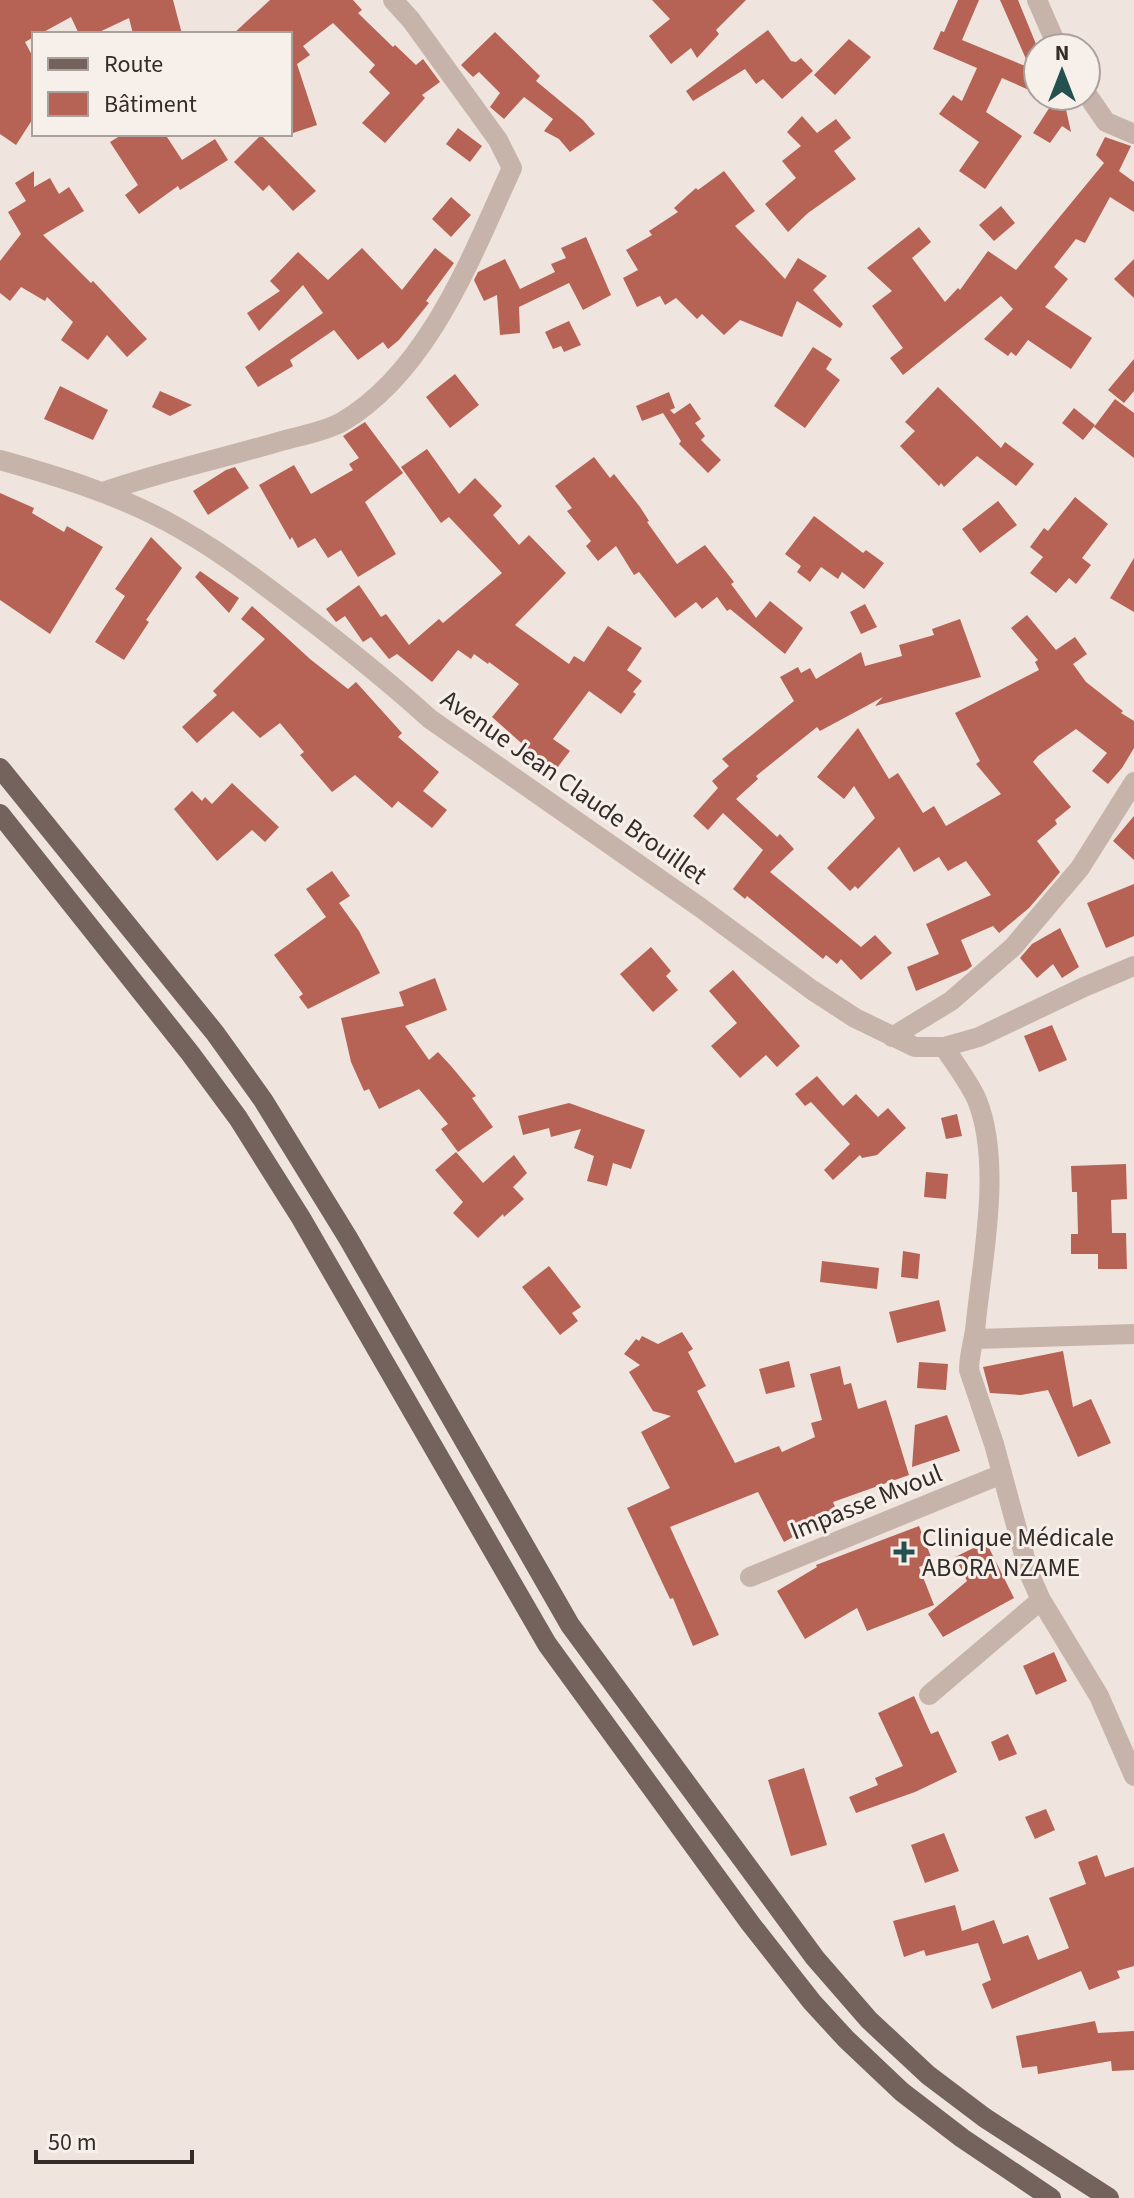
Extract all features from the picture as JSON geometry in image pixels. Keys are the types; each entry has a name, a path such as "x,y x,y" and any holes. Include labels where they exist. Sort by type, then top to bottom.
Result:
{"main road":[{"path":"0,768 215,1033 263,1100 348,1238 570,1625 815,1958 869,2020 928,2075 985,2118 1109,2198"},
{"path":"0,814 238,1118 295,1207 547,1644 758,1934 812,2002 902,2092 962,2138 1051,2198"}],"street":[{"path":"103,492 149,476 180,471 340,423 371,401 398,373 438,322 512,168 498,140 393,0"},
{"path":"1037,0 1051,32"},
{"path":"1099,112 1106,122 1134,134"},
{"name":"Avenue Jean Claude Brouillet","path":"0,460 103,492 211,547 347,649 430,719 701,908 812,990 892,1037 915,1047 944,1047 979,1037 1134,966"},
{"path":"892,1037 951,1001 1013,947 1080,868 1134,782"},
{"path":"944,1047 976,1100 990,1155 975,1339 969,1357 969,1370 1029,1573 1041,1600 1099,1696 1134,1776"},
{"path":"975,1339 1134,1334"},
{"name":"Impasse Mvoul","path":"750,1577 1002,1474"},
{"path":"929,1695 1041,1600"}],"building":[{"path":"0,0 173,0 181,32 132,32 129,18 99,32 78,32 71,17 44,32 32,32 32,38 25,42 32,55 32,120 16,145 0,134"},
{"path":"270,0 353,0 362,10 358,13 393,47 395,45 416,65 423,59 440,82 422,95 425,98 385,143 362,123 390,93 369,72 375,65 333,23 303,46 310,55 297,64 317,125 293,133 292,32 235,32"},
{"path":"652,0 746,0 716,30 719,34 697,58 691,48 671,64 649,36 670,19"},
{"path":"958,0 979,0 962,40 1022,65 1022,87 1002,78 986,112 1022,136 985,189 959,171 979,142 939,114 953,95 962,101 977,68 933,49 941,31 944,32"},
{"path":"1000,0 1018,0 1031,32 1022,32 1022,50"},
{"path":"768,30 791,61 801,58 813,71 782,99 763,79 756,84 745,69 693,101 686,91"},
{"path":"495,32 540,76 536,81 595,134 570,152 559,139 544,131 553,119 524,97 504,119 490,107 500,93 479,72 473,77 461,65"},
{"path":"849,39 871,57 835,95 814,75"},
{"path":"1047,112 1067,112 1071,132 1062,126 1050,143 1033,133"},
{"path":"802,116 817,133 836,119 851,138 834,151 856,179 808,213 788,232 765,204 796,178 782,161 801,146 787,132"},
{"path":"458,128 482,146 470,162 446,144"},
{"path":"120,136 166,136 182,160 215,139 228,160 180,190 178,186 139,214 125,195 138,185 110,142"},
{"path":"262,136 316,191 293,211 269,185 263,191 234,162"},
{"path":"1105,137 1131,146 1119,171 1134,182 1134,212 1110,197 1085,243 1076,239 1054,267 1068,279 1045,307 1092,338 1071,369 1028,340 1016,356 1011,352 1008,356 984,339 1013,309 1001,296 903,375 890,358 903,348 872,306 892,291 867,268 919,227 931,242 912,258 945,302 958,288 960,290 988,251 1016,270 1104,163 1096,155"},
{"path":"34,171 34,187 50,178 59,194 69,187 84,211 43,235 91,283 93,281 147,339 127,357 107,335 88,360 61,340 73,322 47,297 45,301 21,287 10,301 0,293 0,261 21,234 8,212 26,201 15,183"},
{"path":"724,171 755,211 735,226 785,279 798,258 827,276 813,290 843,324 840,328 797,301 782,337 740,320 724,335 702,314 697,319 676,298 665,305 660,296 637,307 623,278 638,270 626,250 652,235 649,231 678,212 674,208 688,195"},
{"path":"451,197 471,215 451,237 432,219"},
{"path":"1001,206 1015,223 994,241 979,225"},
{"path":"586,237 611,295 583,310 569,283 519,307 520,333 500,335 497,295 484,301 474,280 478,272 505,259 520,289 555,272 551,264 566,258 561,248"},
{"path":"362,248 402,290 435,248 454,263 426,301 429,303 388,349 383,342 358,360 334,330 290,360 293,366 258,387 245,367 323,313 303,285 259,331 247,313 280,291 270,281 298,252 328,280"},
{"path":"1134,259 1134,298 1114,279"},
{"path":"569,321 581,345 564,352 561,346 553,349 545,332"},
{"path":"813,347 832,359 826,369 840,380 805,428 774,406"},
{"path":"1134,359 1134,391 1124,403 1108,390"},
{"path":"455,374 479,405 450,428 426,397"},
{"path":"60,386 108,410 93,440 44,419"},
{"path":"938,387 1001,448 1005,442 1034,464 1016,486 977,456 944,487 941,483 939,486 900,446 915,431 905,422"},
{"path":"160,391 192,405 170,416 152,407"},
{"path":"669,392 675,408 670,410 674,414 690,403 701,419 695,423 705,436 701,440 721,460 708,473 679,444 681,441 663,413 642,421 636,406"},
{"path":"1115,399 1134,413 1134,458 1094,427"},
{"path":"1074,408 1095,425 1083,440 1062,423"},
{"path":"365,422 403,473 365,502 396,554 358,577 341,550 328,558 315,538 298,548 292,537 290,540 259,485 294,465 311,494 353,470 349,464 359,458 343,436"},
{"path":"427,449 459,494 475,478 502,506 493,515 519,545 529,535 566,573 515,625 569,664 574,656 584,662 608,626 642,648 627,670 642,681 633,692 636,694 621,714 589,691 553,739 570,751 557,768 528,749 492,717 519,684 489,662 474,654 471,659 458,650 432,682 397,654 389,659 371,637 363,642 345,616 336,622 326,609 359,585 381,617 386,614 409,645 439,619 443,623 502,573 449,517 441,523 401,467"},
{"path":"594,457 610,478 614,474 640,507 677,564 705,545 734,582 731,584 756,618 770,601 803,628 785,654 730,609 727,611 717,597 702,609 696,602 675,618 639,572 634,575 616,546 598,561 586,546 591,541 567,511 572,508 555,486"},
{"path":"235,467 249,488 208,515 193,491"},
{"path":"0,493 34,508 32,513 64,532 67,526 103,547 50,634 0,600"},
{"path":"1075,497 1108,524 1082,558 1091,565 1076,584 1069,578 1056,593 1030,573 1043,557 1030,547 1044,528 1048,531"},
{"path":"998,501 1017,525 980,553 962,529"},
{"path":"814,516 863,553 866,550 884,563 864,589 842,572 838,579 821,567 810,582 797,572 801,566 785,554"},
{"path":"151,537 182,568 146,620 149,622 124,660 95,642 125,596 115,589"},
{"path":"1134,558 1134,612 1110,598"},
{"path":"200,571 239,598 229,613 195,577"},
{"path":"865,604 877,627 861,634 850,612"},
{"path":"252,606 348,689 356,682 402,733 398,737 439,772 423,791 447,810 432,828 398,801 392,808 355,775 332,792 300,755 304,752 280,723 260,738 233,711 197,743 182,727 217,695 213,691 265,639 241,619"},
{"path":"1027,615 1056,650 1075,637 1087,654 1073,664 1086,682 1134,721 1134,748 1108,784 1092,771 1107,753 1076,729 1038,756 1033,762 1071,807 1037,841 1060,872 1029,908 999,933 993,926 961,940 972,966 916,991 907,967 939,954 926,924 991,895 966,861 948,871 939,857 914,872 899,847 858,889 855,886 850,891 827,868 875,818 854,786 844,799 817,777 858,728 889,779 898,773 923,813 934,806 946,826 1001,794 976,764 980,761 955,713 1039,670 1035,662 1038,660 1011,628"},
{"path":"960,619 981,677 875,706 883,697 820,731 817,727 756,776 758,779 736,799 794,849 770,872 861,947 875,935 892,953 861,980 841,959 837,964 826,955 823,959 747,896 745,899 733,889 763,850 723,813 708,830 693,816 718,788 712,781 729,766 722,759 794,701 780,677 798,667 801,673 810,668 816,679 861,652 865,666 902,656 899,645 934,635 932,629"},
{"path":"232,783 279,827 265,842 252,830 217,861 174,809 192,791 202,801 205,797 212,804"},
{"path":"1134,816 1134,860 1113,841"},
{"path":"332,871 350,896 339,903 359,931 380,973 308,1009 299,997 303,994 274,955 326,917 306,889"},
{"path":"1134,884 1134,936 1106,948 1087,903"},
{"path":"1060,928 1079,967 1062,978 1053,964 1037,978 1020,958 1032,944"},
{"path":"651,947 671,971 666,976 678,990 653,1012 620,974"},
{"path":"733,970 800,1046 777,1067 766,1055 740,1078 711,1046 737,1023 709,991"},
{"path":"435,978 447,1010 405,1026 429,1060 438,1052 451,1066 476,1096 472,1098 493,1127 458,1152 441,1129 448,1124 419,1089 379,1109 369,1089 364,1091 351,1062 341,1018 404,1006 399,992"},
{"path":"1052,1025 1067,1060 1039,1072 1024,1036"},
{"path":"817,1076 843,1106 856,1094 878,1117 888,1108 906,1128 877,1155 862,1158 860,1155 833,1180 824,1170 850,1144 811,1102 805,1106 795,1094"},
{"path":"569,1103 645,1130 631,1169 613,1163 607,1186 587,1181 594,1156 574,1148 581,1129 551,1137 549,1128 523,1135 518,1116"},
{"path":"957,1114 962,1136 946,1139 941,1118"},
{"path":"456,1152 483,1183 514,1155 527,1173 513,1187 524,1199 478,1238 453,1213 463,1202 435,1170"},
{"path":"1126,1164 1127,1199 1111,1200 1112,1233 1126,1233 1127,1269 1098,1269 1098,1254 1071,1254 1071,1234 1078,1234 1077,1192 1072,1192 1071,1166"},
{"path":"926,1172 948,1174 946,1199 924,1197"},
{"path":"903,1251 920,1254 918,1279 901,1277"},
{"path":"822,1261 879,1268 877,1289 820,1282"},
{"path":"549,1266 581,1307 572,1313 578,1321 560,1335 522,1287"},
{"path":"939,1300 946,1331 897,1343 889,1312"},
{"path":"682,1332 693,1349 688,1352 706,1386 697,1391 735,1463 779,1446 782,1452 815,1437 811,1423 822,1420 810,1374 840,1366 844,1385 851,1383 858,1409 886,1400 909,1475 833,1502 840,1519 784,1542 758,1492 670,1527 719,1635 693,1646 673,1598 670,1599 627,1508 670,1488 641,1432 671,1416 653,1411 629,1372 640,1365 624,1354 642,1336 658,1344"},
{"path":"1063,1351 1073,1407 1091,1399 1111,1443 1078,1457 1048,1390 1021,1395 990,1393 983,1367"},
{"path":"789,1361 795,1387 766,1394 759,1369"},
{"path":"919,1362 948,1364 946,1390 917,1388"},
{"path":"947,1415 960,1451 912,1467 915,1425"},
{"path":"919,1526 933,1562 919,1567 934,1605 867,1631 857,1608 805,1639 777,1591 816,1565"},
{"path":"986,1542 1014,1598 943,1637 928,1614 967,1581 955,1557"},
{"path":"1054,1652 1067,1681 1036,1695 1023,1666"},
{"path":"914,1696 931,1734 938,1731 957,1772 915,1792 856,1813 849,1797 878,1785 875,1778 903,1766 878,1713"},
{"path":"1008,1734 1017,1754 999,1761 991,1742"},
{"path":"804,1768 827,1845 791,1856 768,1780"},
{"path":"1046,1809 1055,1830 1035,1839 1025,1817"},
{"path":"944,1833 959,1871 925,1883 911,1845"},
{"path":"1097,1855 1105,1877 1134,1867 1134,1966 1117,1971 1120,1978 1089,1990 1081,1971 992,2009 982,1984 991,1980 978,1943 926,1956 924,1950 904,1957 893,1921 955,1905 962,1931 994,1920 1003,1944 1028,1935 1038,1960 1069,1948 1049,1898 1086,1884 1078,1862"},
{"path":"1095,2021 1098,2033 1134,2031 1134,2070 1112,2071 1111,2061 1038,2074 1037,2066 1022,2068 1016,2036"}],"place":[{"name":"Clinique Médicale ABORA NZAME","path":"904,1552"}]}
